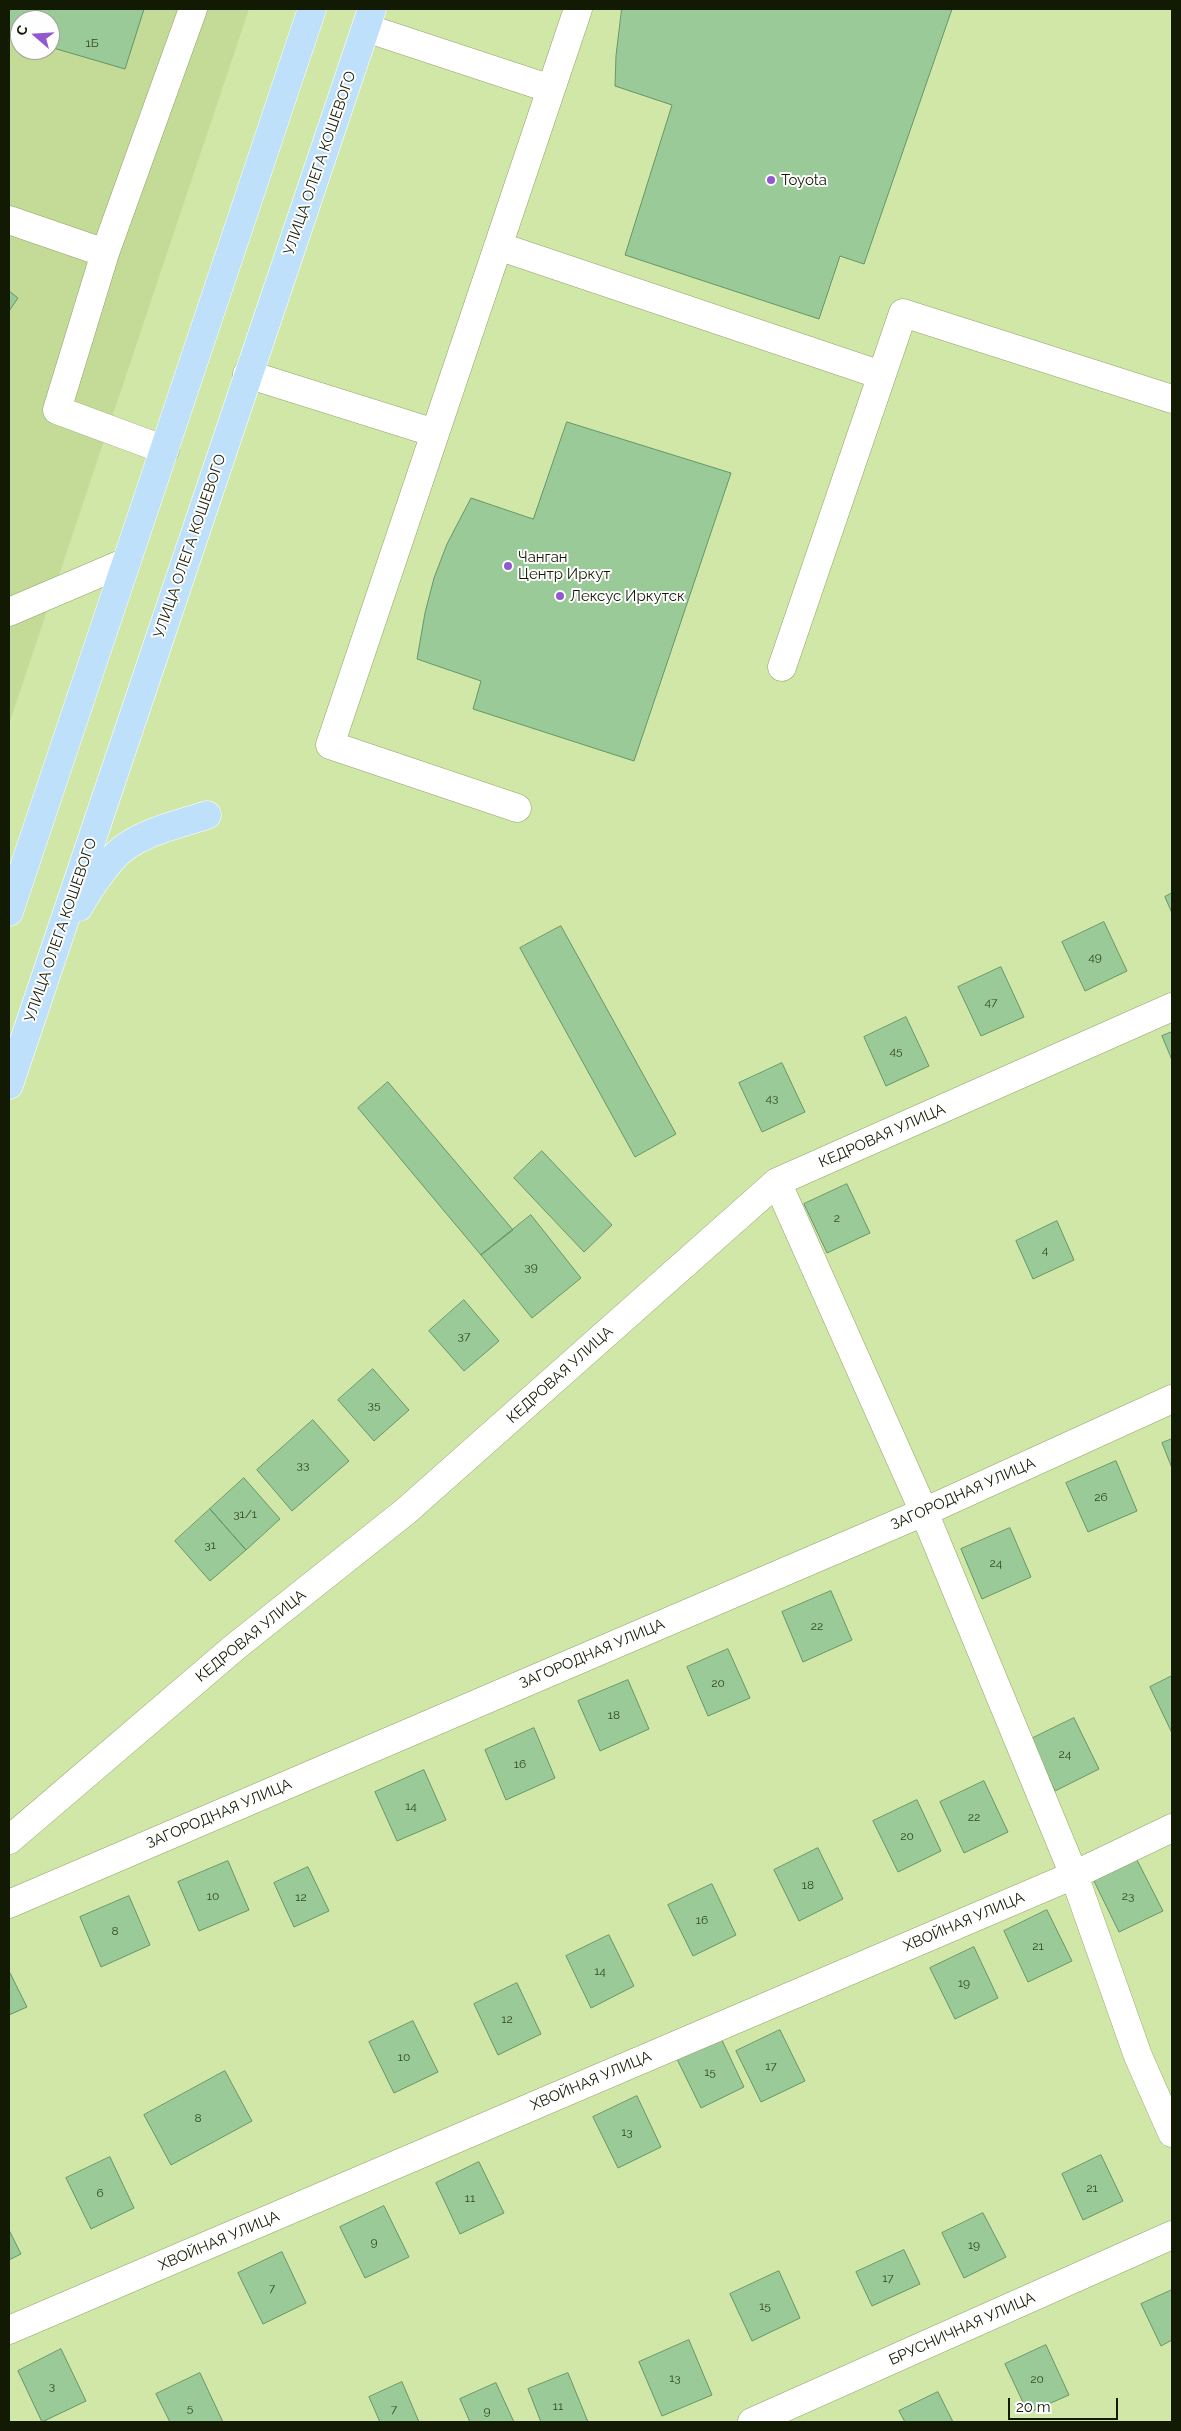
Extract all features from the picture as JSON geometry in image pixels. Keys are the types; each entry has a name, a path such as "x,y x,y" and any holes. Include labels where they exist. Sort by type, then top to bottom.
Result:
{"main road":[{"path":"9,912 312,9"},
{"name":"УЛИЦА ОЛЕГА КОШЕВОГО","path":"9,1085 369,18"},
{"path":"51,959 88,890 123,848 151,834 207,815"}],"street":[{"path":"165,450 57,410 105,254 193,9"},
{"path":"517,808 330,745 578,9"},
{"path":"369,18 551,90"},
{"path":"9,220 105,254"},
{"path":"498,246 881,375"},
{"path":"782,668 903,312 1172,399"},
{"path":"248,374 435,433"},
{"path":"9,612 126,562"},
{"name":"КЕДРОВАЯ УЛИЦА","path":"9,1840 235,1647 406,1511 778,1182 1172,1008"},
{"path":"778,1182 924,1512 1074,1875 1138,2056 1172,2133"},
{"name":"ЗАГОРОДНАЯ УЛИЦА","path":"9,1904 924,1512 1172,1399"},
{"name":"ХВОЙНАЯ УЛИЦА","path":"9,2330 1074,1875 1172,1828"},
{"name":"БРУСНИЧНАЯ УЛИЦА","path":"752,2422 1172,2235"}],"shaded area":[{"path":"9,9 249,9 9,724"}],"building":[{"path":"9,9 144,9 125,69 60,50 60,10 10,10 9,35"},
{"name":"Toyota","path":"622,9 952,9 864,264 840,256 819,319 625,255 672,105 615,86 616,56"},
{"path":"9,291 18,298 9,311"},
{"name":"Лексус Иркутск","path":"567,422 731,473 634,761 473,709 481,681 417,659 425,613 434,578 447,544 471,498 533,519"},
{"path":"1172,893 1172,913 1165,897"},
{"path":"1104,922 1127,971 1085,991 1062,942"},
{"path":"561,926 676,1134 635,1157 520,948"},
{"path":"1001,967 1024,1017 981,1036 958,987"},
{"path":"906,1017 929,1066 886,1086 864,1037"},
{"path":"1172,1032 1172,1060 1162,1036"},
{"path":"782,1063 805,1112 762,1132 739,1083"},
{"path":"388,1082 513,1230 481,1255 358,1108"},
{"path":"542,1151 612,1225 584,1252 514,1178"},
{"path":"847,1184 870,1233 827,1253 804,1204"},
{"path":"531,1215 581,1278 532,1318 481,1255"},
{"path":"1057,1221 1074,1260 1033,1279 1016,1241"},
{"path":"464,1300 499,1341 464,1371 429,1331"},
{"path":"373,1369 409,1410 374,1441 338,1400"},
{"path":"313,1420 349,1461 292,1511 257,1470"},
{"path":"1172,1439 1172,1468 1162,1443"},
{"path":"1116,1461 1137,1511 1088,1532 1066,1483"},
{"path":"244,1478 280,1519 246,1550 210,1509"},
{"path":"210,1509 246,1550 210,1581 175,1541"},
{"path":"1010,1528 1031,1577 982,1599 961,1549"},
{"path":"831,1591 852,1640 803,1662 782,1612"},
{"path":"728,1649 750,1698 708,1716 687,1667"},
{"path":"1172,1676 1172,1733 1150,1687"},
{"path":"628,1680 649,1729 600,1751 578,1701"},
{"path":"1074,1718 1099,1769 1055,1791 1031,1739"},
{"path":"534,1728 555,1778 506,1800 485,1750"},
{"path":"424,1770 446,1820 397,1841 375,1792"},
{"path":"984,1781 1008,1832 964,1853 940,1802"},
{"path":"917,1800 941,1851 898,1872 873,1821"},
{"path":"818,1848 843,1899 799,1921 774,1870"},
{"path":"1137,1860 1163,1911 1119,1932 1094,1881"},
{"path":"228,1861 249,1910 199,1931 178,1882"},
{"path":"308,1867 329,1911 294,1927 274,1883"},
{"path":"712,1884 736,1935 693,1956 668,1905"},
{"path":"129,1896 150,1945 101,1967 80,1917"},
{"path":"1047,1910 1072,1961 1028,1982 1004,1931"},
{"path":"609,1935 634,1986 591,2008 566,1956"},
{"path":"974,1947 998,1998 955,2019 930,1968"},
{"path":"9,1971 27,2007 9,2015"},
{"path":"517,1983 541,2034 498,2055 474,2004"},
{"path":"413,2021 438,2072 394,2093 369,2042"},
{"path":"780,2030 805,2081 761,2102 736,2051"},
{"path":"720,2036 744,2087 701,2108 676,2057"},
{"path":"225,2071 252,2121 171,2165 144,2115"},
{"path":"637,2096 661,2147 618,2168 593,2117"},
{"path":"1101,2155 1123,2201 1083,2220 1062,2174"},
{"path":"110,2157 134,2208 91,2229 66,2178"},
{"path":"479,2162 504,2213 460,2234 436,2183"},
{"path":"384,2206 409,2257 365,2278 340,2227"},
{"path":"983,2213 1006,2257 964,2278 942,2233"},
{"path":"9,2230 21,2254 9,2260"},
{"path":"904,2250 920,2284 872,2306 856,2272"},
{"path":"282,2252 306,2303 263,2324 238,2273"},
{"path":"779,2271 800,2318 752,2341 730,2294"},
{"path":"1172,2290 1172,2340 1161,2346 1141,2304"},
{"path":"689,2340 712,2395 662,2416 639,2362"},
{"path":"1046,2345 1069,2395 1028,2413 1005,2364"},
{"path":"61,2349 86,2401 42,2422 18,2371"},
{"path":"200,2373 223,2422 170,2422 156,2394"},
{"path":"568,2373 588,2422 541,2422 528,2389"},
{"path":"402,2382 419,2422 380,2422 369,2397"},
{"path":"496,2383 514,2422 470,2422 460,2399"},
{"path":"938,2392 953,2422 905,2422 899,2411"}],"place":[{"name":"Toyota","path":"771,180"},
{"name":"Чанган Центр Иркут","path":"508,566"},
{"name":"Лексус Иркутск","path":"560,596"}]}
